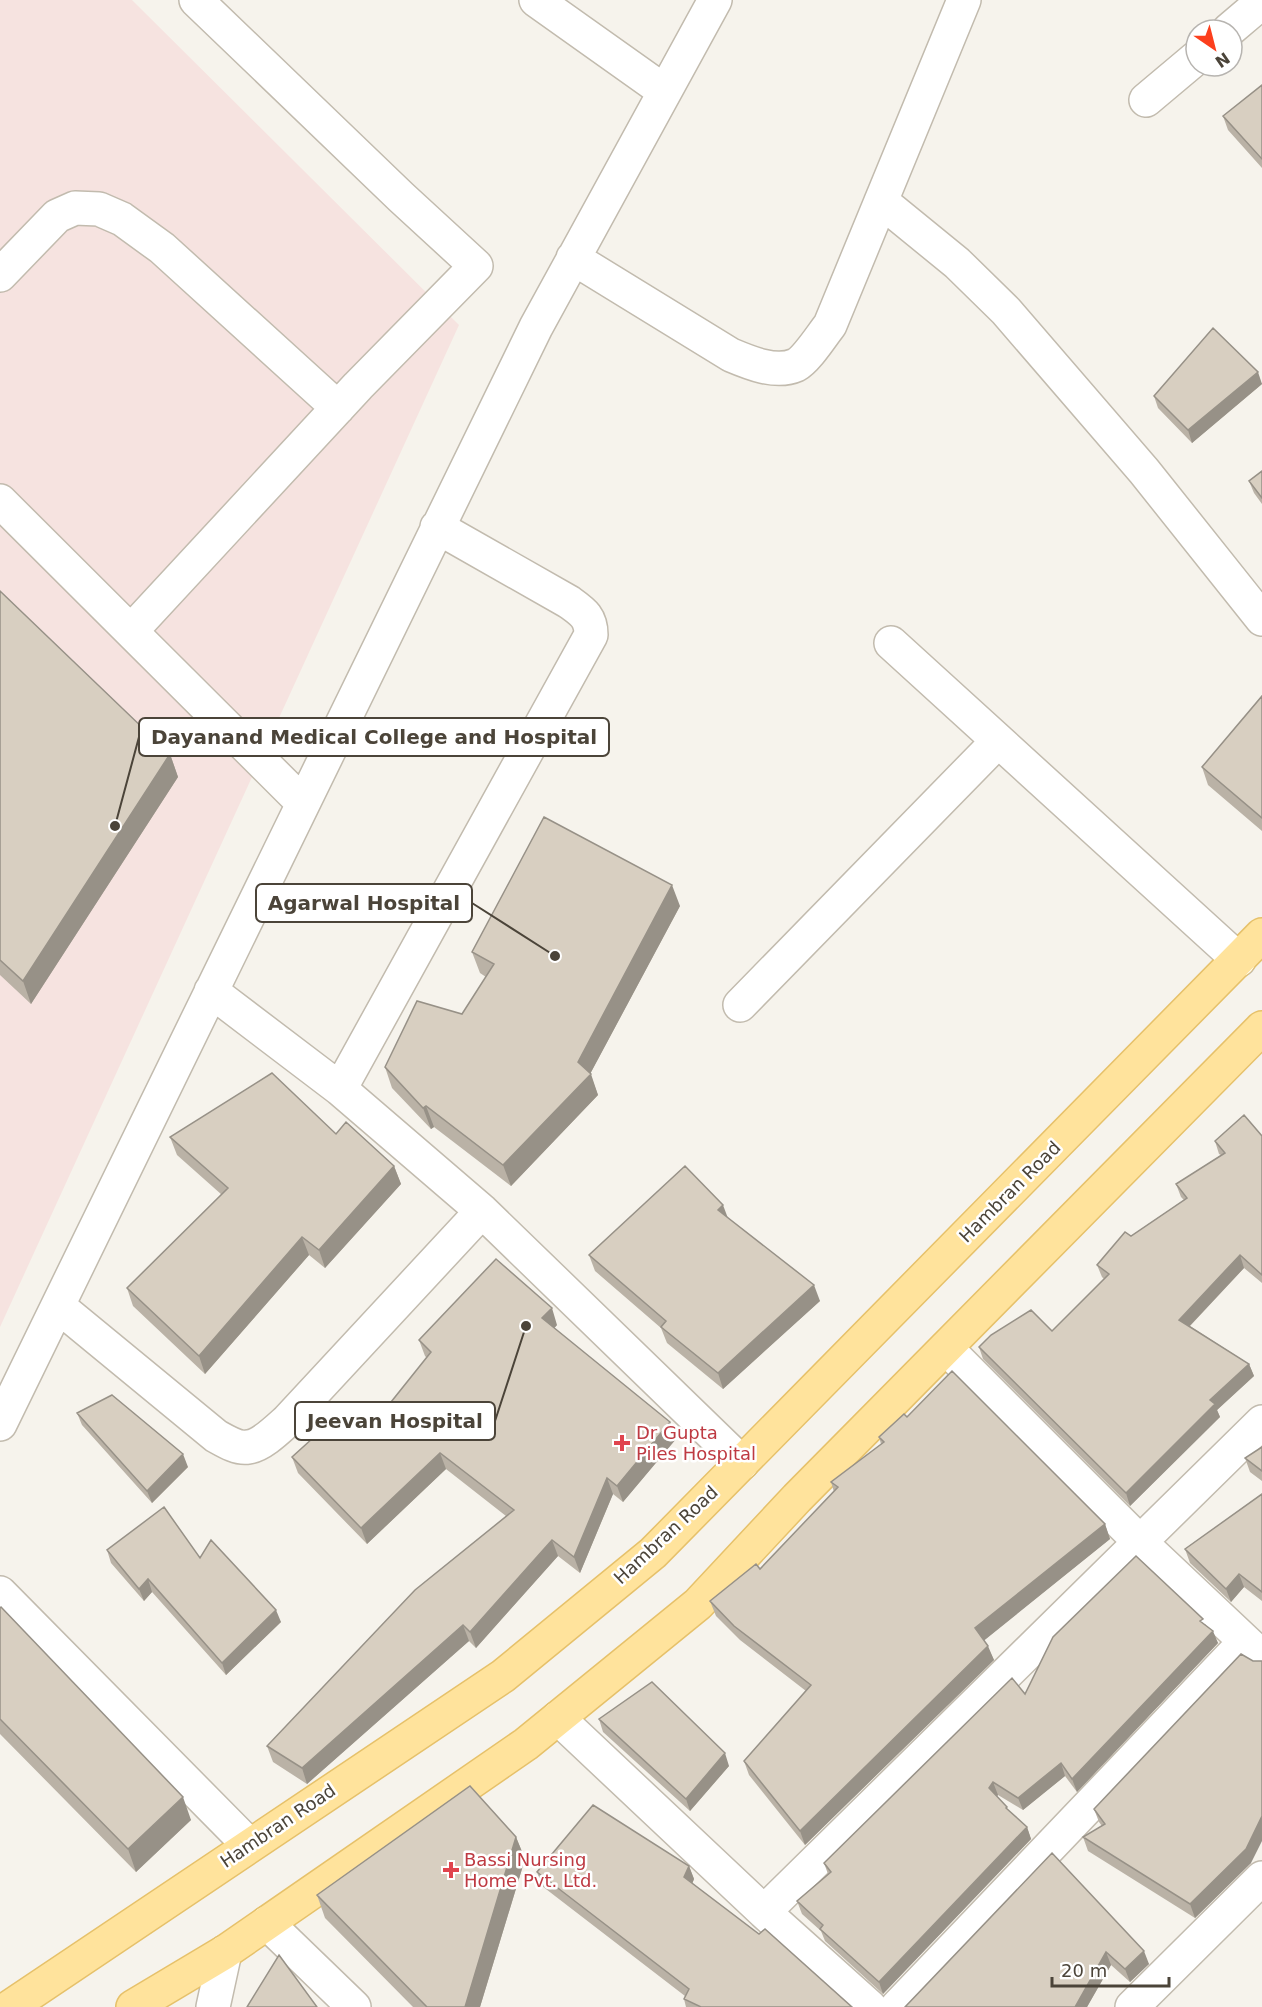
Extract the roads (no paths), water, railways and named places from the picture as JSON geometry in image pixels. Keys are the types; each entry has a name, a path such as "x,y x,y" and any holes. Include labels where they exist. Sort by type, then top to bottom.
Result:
{"main road":[{"name":"Hambran Road","path":"10,2007 503,1676 653,1552 1262,935"},
{"path":"133,2007 225,1952 526,1744 698,1604 797,1498 1262,1028"}],"street":[{"path":"132,630 338,408 476,266 195,0"},
{"path":"536,0 664,91"},
{"path":"0,1424 536,327 715,0"},
{"path":"573,258 731,355 750,363 778,369 797,364 830,325 964,0"},
{"path":"1243,18 1262,2"},
{"path":"1146,100 1184,68"},
{"path":"881,201 957,263 1006,311 1144,471 1262,619"},
{"path":"0,275 57,216 75,208 99,209 123,219 162,248 338,408"},
{"path":"0,501 132,630 303,803"},
{"path":"340,1089 591,635 591,624 584,614 569,602 437,527"},
{"path":"891,643 1239,960"},
{"path":"740,1005 998,741"},
{"path":"211,991 340,1089 482,1211 742,1463"},
{"path":"58,1306 216,1437 232,1444 248,1447 265,1439 288,1420 482,1211"},
{"path":"897,2007 1254,1649 1140,1542 946,1348"},
{"path":"764,1912 1262,1422"},
{"path":"0,1593 249,1845"},
{"path":"558,1718 764,1912 870,2007"},
{"path":"1132,2007 1262,1878"},
{"path":"267,1923 354,2007"},
{"path":"213,2007 225,1952"}],"place":[{"name":"Dayanand Medical College and Hospital","path":"115,826"},
{"name":"Agarwal Hospital","path":"555,956"},
{"name":"Jeevan Hospital","path":"526,1326"},
{"name":"Dr Gupta Piles Hospital","path":"622,1443"},
{"name":"Bassi Nursing Home Pvt. Ltd.","path":"451,1870"}]}
